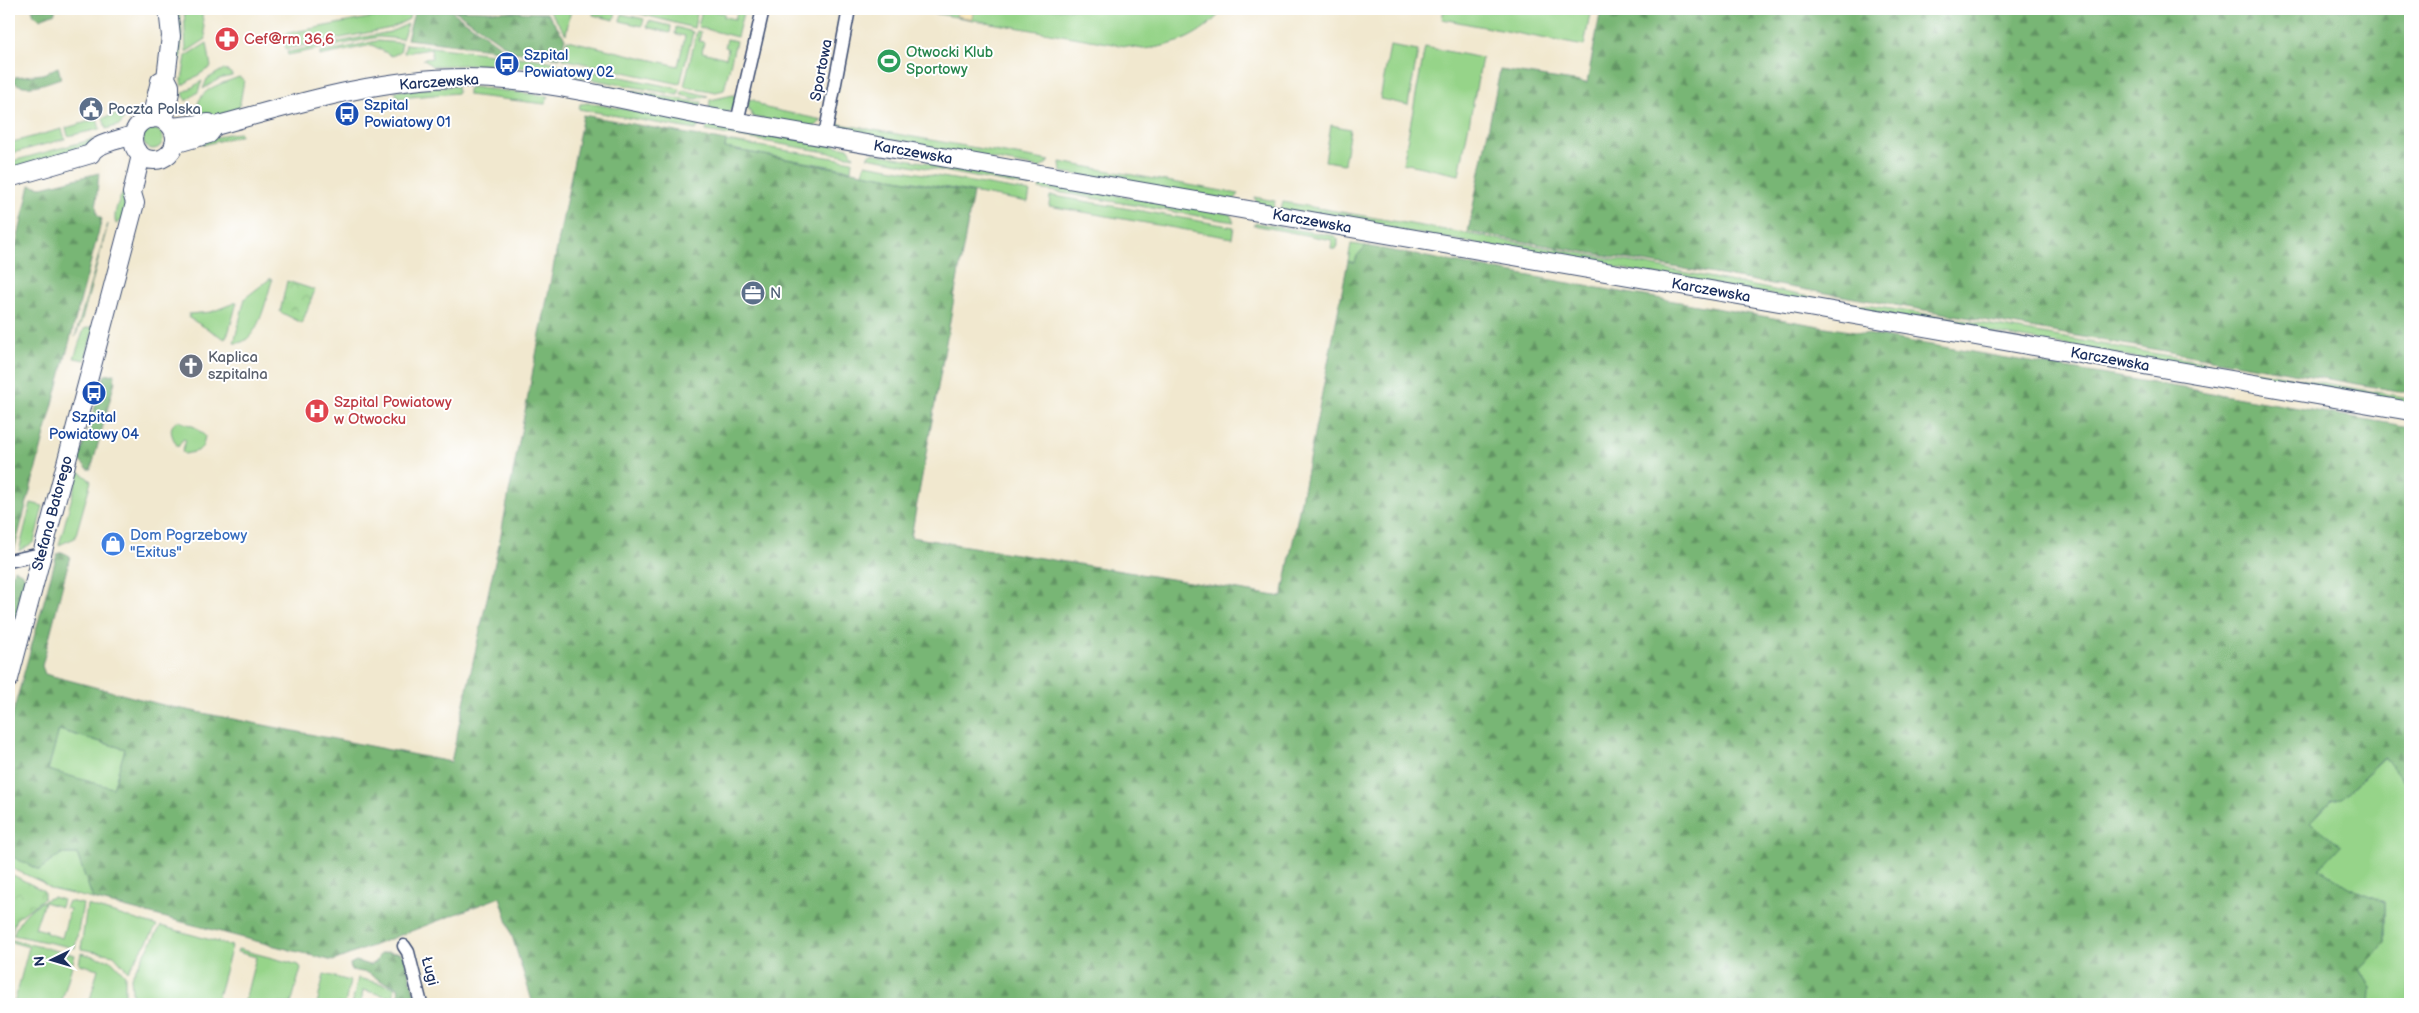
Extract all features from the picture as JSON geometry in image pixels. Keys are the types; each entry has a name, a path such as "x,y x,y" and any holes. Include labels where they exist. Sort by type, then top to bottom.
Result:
{"main road":[{"path":"9,178 91,154 95,148 123,140 142,150 166,156 160,81 166,78 171,36 168,9"},
{"name":"Karczewska","path":"165,128 208,134 215,126 368,88 462,78 507,80 555,87 737,122 2410,411"},
{"path":"142,150 142,122 165,128"},
{"name":"Stefana Batorego","path":"9,679 135,203 132,193 142,150"}],"street":[{"path":"737,122 763,9"},
{"name":"Sportowa","path":"825,136 849,9"},
{"path":"9,562 41,554"},
{"name":"Ługi","path":"404,946 408,952 421,1004"}],"green space":[{"path":"32,9 55,9 55,13 40,19 34,15"},
{"path":"175,9 179,9 182,31 181,60 179,61 177,57"},
{"path":"184,9 201,9 206,39 186,52"},
{"path":"394,9 411,9 409,19 391,28 286,49 283,34 395,13"},
{"path":"415,9 450,10 507,51 407,39"},
{"path":"514,9 571,9 566,34 549,10"},
{"path":"594,9 616,13 614,20 593,15"},
{"path":"622,9 698,9 694,28"},
{"path":"702,9 724,13 724,17 735,19 738,9 744,9 737,37 698,27"},
{"path":"921,9 1224,9 1207,26 1188,38 1167,45 1143,49 921,11"},
{"path":"1444,9 1591,9 1584,46 1442,19"},
{"path":"1601,9 2410,9 2410,393 1468,232 1500,70 1587,83"},
{"path":"454,10 547,13 565,38 560,58 514,52"},
{"path":"622,14 644,19 642,26 620,21"},
{"path":"649,21 671,26 670,33 647,27"},
{"path":"408,24 402,39 379,37 288,55 287,52 390,32"},
{"path":"676,27 693,32 680,84 563,59 567,40 678,66 685,36 675,34"},
{"path":"697,31 701,32 699,41 704,42 702,52 726,58 728,48 725,47 727,39 736,41 724,90 716,92 684,86"},
{"path":"377,41 402,43 400,52 392,56 372,45 320,56 320,53"},
{"path":"207,43 211,67 181,86 186,56"},
{"path":"406,44 544,60 558,63 559,67 555,73 514,66 515,61 502,59 501,64 432,66 423,59 432,58 431,49 404,53"},
{"path":"1390,46 1418,51 1408,105 1380,99"},
{"path":"1425,47 1482,58 1459,175 1403,163"},
{"path":"563,65 680,89 678,95 562,74"},
{"path":"58,67 61,78 44,84 25,86 14,82 15,77 43,74"},
{"path":"224,69 232,74 232,76 219,79 203,89 207,79"},
{"path":"239,77 244,80 239,109 234,115 197,121 197,110 202,95 215,86"},
{"path":"567,80 697,102 702,102 700,109"},
{"path":"202,81 198,92 186,101 183,93"},
{"path":"457,86 458,93 398,98 395,91"},
{"path":"472,87 549,96 545,104 468,95 468,89"},
{"path":"683,90 708,96 696,99 681,95"},
{"path":"733,95 737,96 734,106 728,113 709,111 710,100"},
{"path":"749,99 766,108 822,120 816,126 808,127 753,117 748,107"},
{"path":"588,103 699,122 698,128 695,130 579,109 580,104"},
{"path":"129,111 120,125 106,129 103,118"},
{"path":"583,115 726,141 725,148 973,193 911,537 1282,597 1348,261 1355,263 1357,256 1366,246 1563,282 2410,427 2410,789 2384,757 2342,798 2331,800 2310,822 2341,845 2319,869 2350,888 2385,902 2385,943 2360,969 2371,988 2370,1004 533,1004 500,897 333,961 93,899 77,854 61,854 39,870 9,855 9,727 57,554 62,552 70,556 42,666 45,674 167,706 451,762 499,544","holes":["59,730 125,749 113,788 48,770"]},
{"path":"97,119 100,129 68,136 66,128"},
{"path":"834,123 1050,161 1040,168 836,130"},
{"path":"707,124 849,148 854,157 706,131"},
{"path":"1331,125 1350,129 1344,164 1325,161"},
{"path":"62,129 65,139 9,154 9,143"},
{"path":"153,129 160,132 163,139 160,146 153,149 146,146 143,139 146,132"},
{"path":"240,133 242,135 203,145 201,142 228,134"},
{"path":"94,139 90,144 47,160 9,171 9,162"},
{"path":"726,141 852,161 851,170 725,148"},
{"path":"872,153 1030,181 1030,187 867,157"},
{"path":"1060,162 1239,194 1234,200 1061,172"},
{"path":"865,164 1030,192 1028,202 863,173"},
{"path":"99,173 96,203 97,215 102,219 14,551 9,552 9,276 30,185 42,187"},
{"path":"1041,183 1230,214 1234,222 1039,189"},
{"path":"129,187 124,219 116,224 115,215 118,204"},
{"path":"1050,196 1234,227 1232,238 1049,206"},
{"path":"1254,197 1275,201 1273,209 1259,206"},
{"path":"1283,202 1642,264 1804,296 1945,317 2410,398 2410,405 1281,210"},
{"path":"1257,223 1335,236 1338,239 1338,244 1335,249 1331,249 1332,240 1253,225"},
{"path":"108,224 81,323 75,337"},
{"path":"1351,244 1366,246 1357,256 1355,263 1348,261"},
{"path":"271,278 272,281 264,309 255,329 242,342 234,343 245,298"},
{"path":"287,281 315,290 302,323 280,312"},
{"path":"237,302 225,339 189,318 189,314 211,312"},
{"path":"93,326 85,360 74,358 84,329"},
{"path":"114,374 115,381 94,459 91,469 88,469 79,460 105,375"},
{"path":"179,421 195,427 205,436 203,446 198,451 185,454 182,452 186,440 183,439 178,447 172,436 171,429"},
{"path":"79,471 91,481 75,538 59,545"},
{"path":"31,503 43,506 34,542 19,551"},
{"path":"14,569 23,574 26,581 9,647 9,590"},
{"path":"59,730 125,749 113,789 48,770"},
{"path":"2385,757 2410,789 2410,1004 2370,1004 2371,988 2360,969 2385,943 2385,902 2350,888 2319,869 2310,822 2331,800 2342,798"},
{"path":"61,854 77,854 93,899 50,889 42,882 9,867 9,855 39,870"},
{"path":"9,873 44,891 44,898 16,919 9,939"},
{"path":"53,897 63,900 61,907 44,902 35,928 62,938 70,909 65,908 68,901 83,904 75,948 13,935 19,923 28,912 46,899"},
{"path":"87,905 157,926 128,971 114,955 81,949"},
{"path":"161,926 232,946 216,1004 133,1004 131,977"},
{"path":"12,940 75,955 61,1004 14,1004 29,947 11,942"},
{"path":"238,949 299,965 301,968 291,1004 244,1004 256,957 237,952"},
{"path":"387,952 400,953 405,957 417,1004 400,1004 398,987 381,981 368,973 351,970 350,964 356,961 369,965 376,962 380,954"},
{"path":"81,953 112,961 125,975 125,1004 89,1004 98,969 79,964"},
{"path":"324,974 350,981 345,1004 317,1004"},
{"path":"358,978 395,987 393,998 363,990 361,1004 352,1004"}],"sand":[{"path":"958,9 973,12 972,19 956,16"}],"place":[{"name":"Cef@rm 36,6","path":"227,39"},
{"name":"Otwocki Klub Sportowy","path":"889,61"},
{"name":"Szpital Powiatowy 02","path":"507,64"},
{"name":"Poczta Polska","path":"91,109"},
{"name":"Szpital Powiatowy 01","path":"347,114"},
{"name":"N","path":"753,293"},
{"name":"Kaplica szpitalna","path":"191,366"},
{"name":"Szpital Powiatowy 04","path":"94,393"},
{"name":"Szpital Powiatowy w Otwocku","path":"317,411"},
{"name":"Dom Pogrzebowy \"Exitus\"","path":"113,544"}]}
